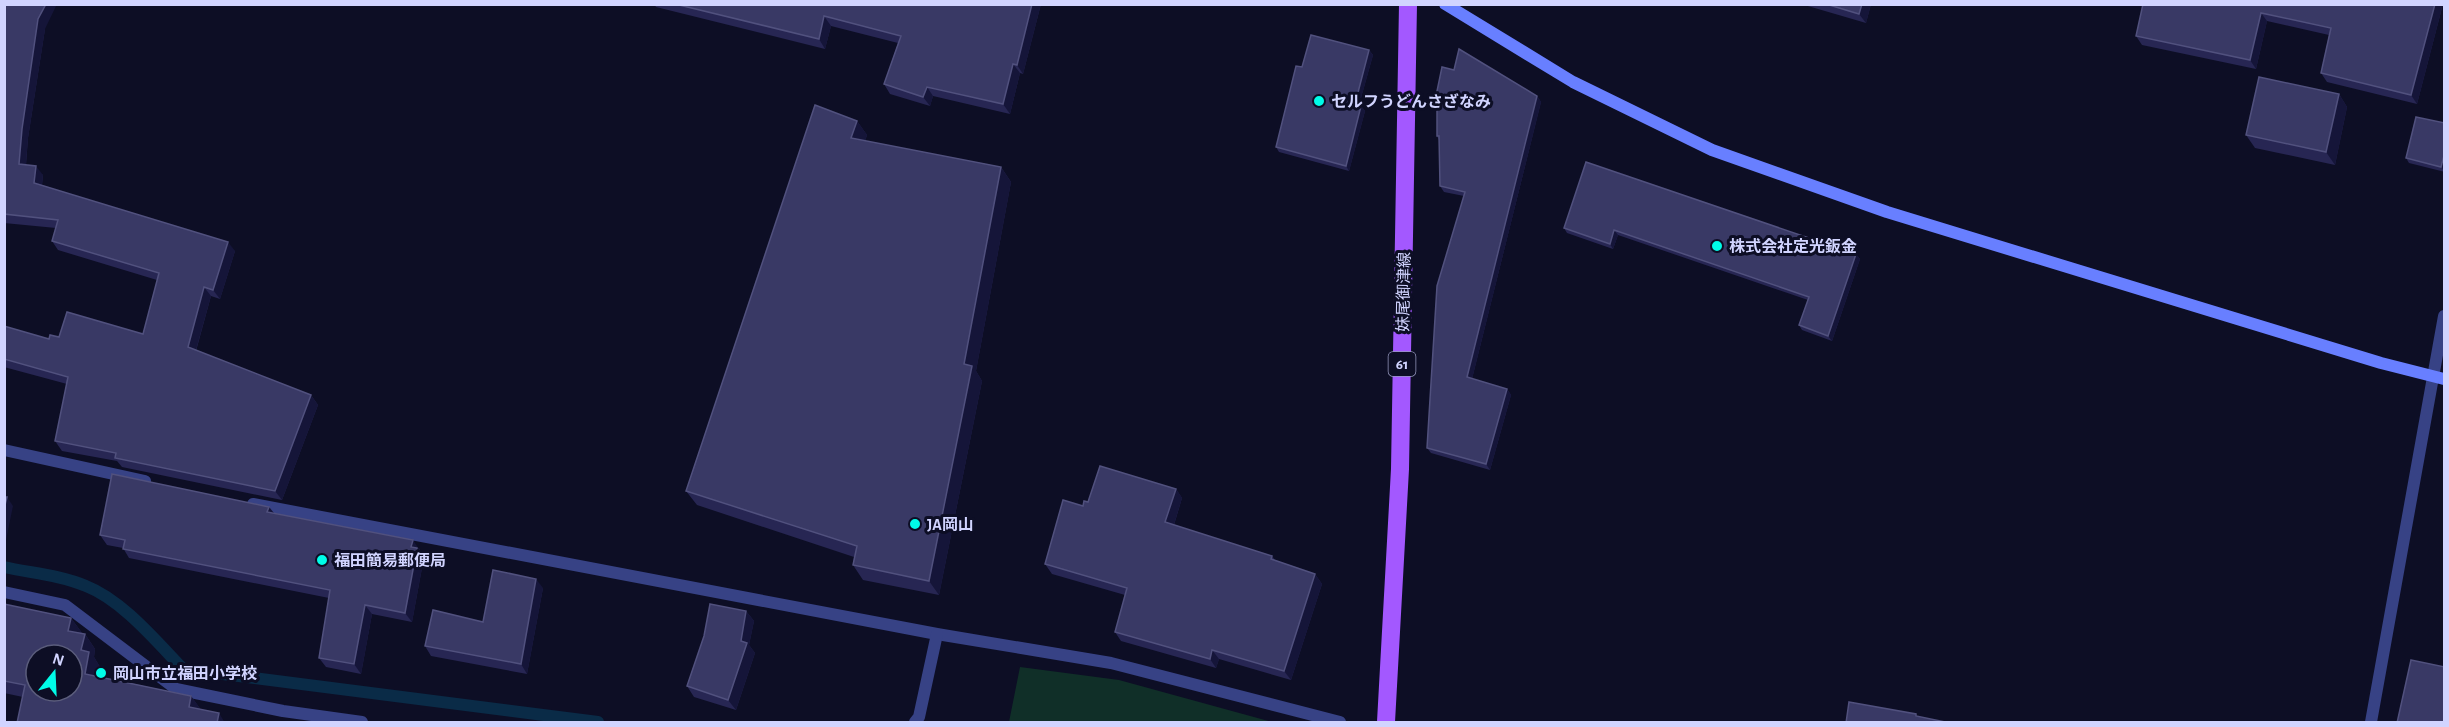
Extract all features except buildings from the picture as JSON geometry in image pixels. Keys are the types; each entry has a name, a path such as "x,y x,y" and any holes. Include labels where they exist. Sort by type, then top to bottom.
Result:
{"main road":[{"name":"妹尾御津線","path":"1386,723 1400,468 1408,4"}],"street":[{"path":"1445,4 1573,82 1712,150 1887,212 2381,363 2440,377"},
{"path":"2371,723 2440,377 2445,316"},
{"path":"4,450 160,485"},
{"path":"240,501 937,634 1111,663 1340,723"},
{"path":"4,592 65,605 176,689 283,711 362,723"},
{"path":"915,723 919,717 937,634"}],"green space":[{"path":"1020,667 1119,680 1272,722 1009,722"}],"waterway":[{"path":"4,567 66,579 99,592 138,622 183,669 598,722"}],"place":[{"name":"セルフうどんさざなみ","path":"1319,101"},
{"name":"株式会社定光鈑金","path":"1717,246"},
{"name":"JA岡山","path":"915,524"},
{"name":"福田簡易郵便局","path":"322,560"},
{"name":"岡山市立福田小学校","path":"101,673"}]}
